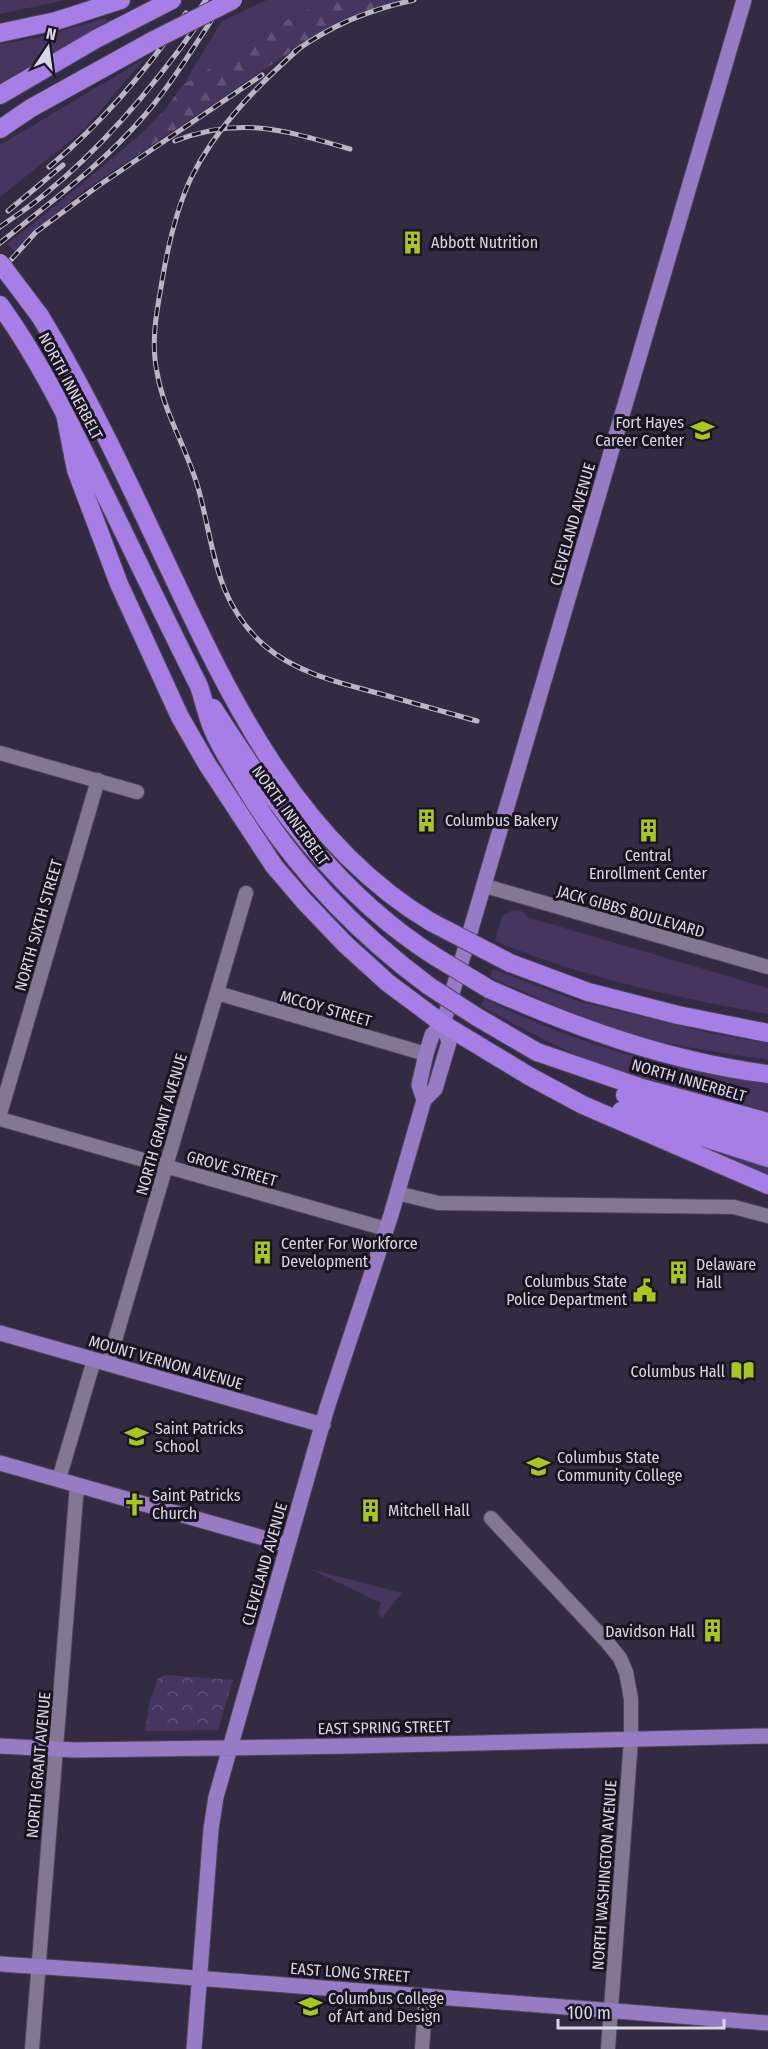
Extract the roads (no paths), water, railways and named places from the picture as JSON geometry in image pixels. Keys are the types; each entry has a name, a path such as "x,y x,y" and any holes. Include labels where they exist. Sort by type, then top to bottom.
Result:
{"highway":[{"path":"0,33 56,21 122,0"},
{"path":"0,95 96,39 172,0"},
{"path":"0,127 153,40 233,0"},
{"name":"NORTH INNERBELT","path":"0,263 40,316 76,377 197,628 242,713 279,775 342,852 415,912 510,963 588,992 678,1015 768,1033"},
{"name":"NORTH INNERBELT","path":"0,305 21,334 65,414 200,686 213,728 226,756 268,823 337,907 383,950 416,976 453,1002 537,1052 642,1088 768,1122"},
{"path":"65,414 76,470 119,584 180,717 207,764 274,866 345,944 388,982 443,1024 529,1076 583,1105 768,1185"},
{"path":"200,686 283,812 316,854 349,889 424,950 501,994 583,1028 716,1065 768,1074"},
{"path":"537,1052 613,1091 768,1140"},
{"path":"529,1076 604,1105 768,1158"}],"main road":[{"name":"CLEVELAND AVENUE","path":"424,1100 419,1085 426,1054 432,1035 443,1024 485,886 744,0"},
{"name":"CLEVELAND AVENUE","path":"194,2049 216,1797 322,1425 386,1229 424,1100 435,1089 448,1042 443,1024"},
{"name":"MOUNT VERNON AVENUE","path":"0,1333 322,1425"},
{"path":"0,1463 288,1545"},
{"name":"EAST SPRING STREET","path":"0,1746 56,1750 768,1736"},
{"name":"EAST LONG STREET","path":"0,1964 768,2023"}],"street":[{"path":"0,753 136,792"},
{"name":"NORTH SIXTH STREET","path":"0,1117 98,780"},
{"name":"JACK GIBBS BOULEVARD","path":"485,886 768,967"},
{"name":"NORTH GRANT AVENUE","path":"59,1479 101,1362 166,1166 246,893"},
{"name":"MCCOY STREET","path":"217,993 426,1054"},
{"name":"GROVE STREET","path":"0,1117 386,1229"},
{"path":"397,1193 438,1203 734,1207 768,1216"},
{"name":"NORTH GRANT AVENUE","path":"32,2049 77,1485"},
{"path":"491,1518 562,1592 620,1658 629,1686 632,1740"},
{"name":"NORTH WASHINGTON AVENUE","path":"608,2049 632,1740"},
{"path":"422,2049 426,1996"}],"railway":[{"path":"185,29 206,0"},
{"path":"0,243 75,183 128,134 166,88 225,0"},
{"path":"294,52 322,34 351,20 414,0"},
{"path":"49,167 106,114 156,55 186,13"},
{"path":"0,227 29,207 88,156 146,92 198,24"},
{"path":"301,47 254,91 226,124 201,159 185,191 169,245 156,319 154,351 160,387 199,491 219,574 236,612 248,629 278,656 306,671 477,721"},
{"path":"0,272 36,232 98,186 262,75"},
{"path":"175,141 199,133 242,127 263,128 305,136 350,149"},
{"path":"8,211 63,165"}],"place":[{"name":"Abbott Nutrition","path":"413,242"},
{"name":"Fort Hayes Career Center","path":"702,431"},
{"name":"Columbus Bakery","path":"427,820"},
{"name":"Central Enrollment Center","path":"648,830"},
{"name":"Center For Workforce Development","path":"263,1252"},
{"name":"Delaware Hall","path":"678,1273"},
{"name":"Columbus State Police Department","path":"645,1290"},
{"name":"Columbus Hall","path":"743,1371"},
{"name":"Saint Patricks School","path":"137,1437"},
{"name":"Columbus State Community College","path":"539,1466"},
{"name":"Saint Patricks Church","path":"134,1504"},
{"name":"Mitchell Hall","path":"370,1510"},
{"name":"Davidson Hall","path":"713,1631"},
{"name":"Columbus College of Art and Design","path":"310,2007"}]}
